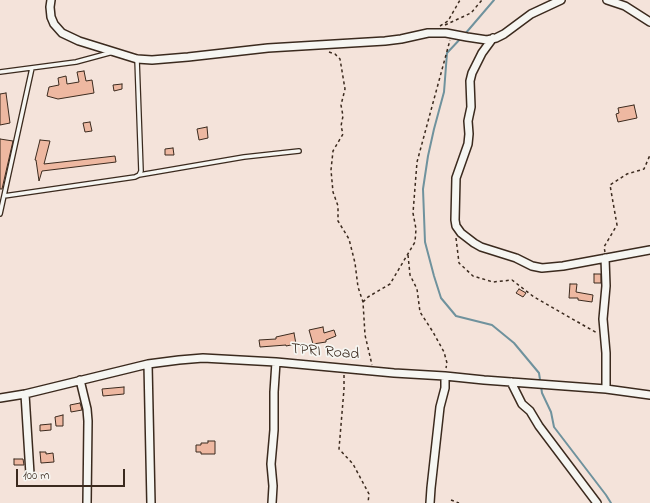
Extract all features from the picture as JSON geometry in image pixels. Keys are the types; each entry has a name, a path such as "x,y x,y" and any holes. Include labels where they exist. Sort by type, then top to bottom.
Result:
{"street":[{"path":"51,0 50,17 62,33 79,41 137,59 167,60 268,48 318,44 364,43 401,39 428,33 446,33 487,40 504,34 531,14 561,0"},
{"path":"607,0 625,6 650,22"},
{"path":"493,38 482,53 470,81 471,107 468,121 468,144 456,178 455,220 456,226 461,233 481,247 516,258 532,266 546,268 650,250"},
{"path":"606,258 606,286 603,319 606,353 606,390"},
{"name":"TPRI Road","path":"0,398 25,394 148,364 203,358 276,362 344,369 546,384 650,395"},
{"path":"272,503 273,486 271,464 274,430 276,362"},
{"path":"148,364 151,503"},
{"path":"430,503 440,407 445,388 445,376"},
{"path":"80,380 87,409 88,421 87,503"},
{"path":"511,382 522,404 530,411 539,426 597,503"},
{"path":"25,394 30,474"}],"lane":[{"path":"0,72 76,62 114,52"},
{"path":"137,59 141,171 139,175"},
{"path":"0,214 32,68"},
{"path":"4,196 135,177 139,175 237,158 299,151"}],"path":[{"path":"428,33 448,21 459,0"},
{"path":"428,33 471,13 482,0"},
{"path":"363,302 368,297 390,284 415,242 416,229 413,213 417,162 452,34"},
{"path":"318,44 325,50 336,54 340,59 345,89 341,105 343,116 341,126 343,134 333,151 331,170 333,192 338,206 338,221 349,239 355,263 358,287 363,302 365,335 374,371"},
{"path":"606,258 604,247 617,225 610,185 627,174 644,169 650,155"},
{"path":"456,226 456,243 459,263 473,276 493,282 512,280 534,297 604,337"},
{"path":"408,254 410,275 417,289 420,312 444,352 447,363 445,376"},
{"path":"344,369 344,389 339,449 353,464 369,494 368,503"},
{"path":"451,500 459,503"}],"building":[{"path":"84,71 86,81 92,80 94,93 58,99 47,96 49,87 59,85 58,78 66,76 67,84 79,82 77,72"},
{"path":"122,84 122,89 114,91 113,85"},
{"path":"6,93 10,123 0,125 0,94"},
{"path":"634,105 637,118 618,122 616,114 619,113 618,108"},
{"path":"90,122 92,131 85,132 83,123"},
{"path":"207,127 208,138 199,140 197,129"},
{"path":"0,139 13,141 2,189 0,189"},
{"path":"40,140 50,141 44,164 115,156 116,162 42,171 39,181 35,160"},
{"path":"173,148 174,155 165,155 165,149"},
{"path":"594,274 601,274 601,283 594,283"},
{"path":"570,284 577,284 576,292 593,295 592,302 578,300 578,298 569,298"},
{"path":"519,289 526,293 523,297 516,293"},
{"path":"323,327 324,333 334,330 336,336 326,340 326,342 313,344 309,330"},
{"path":"294,333 296,344 260,347 259,340 276,339 276,337"},
{"path":"124,387 124,394 103,396 102,389"},
{"path":"80,403 82,410 71,412 70,405"},
{"path":"63,415 63,426 56,426 55,417"},
{"path":"51,424 51,430 40,431 40,425"},
{"path":"208,441 215,441 215,454 201,454 201,452 196,452 196,445 208,443"},
{"path":"40,452 46,452 46,454 53,453 54,462 41,463"},
{"path":"14,459 23,459 24,465 14,465"}],"waterway":[{"path":"465,34 494,0"},
{"path":"462,37 447,53 444,92 428,156 423,189 425,242 441,298 456,316 492,325 514,343 539,373 542,393 551,412 554,427 611,503"}]}
